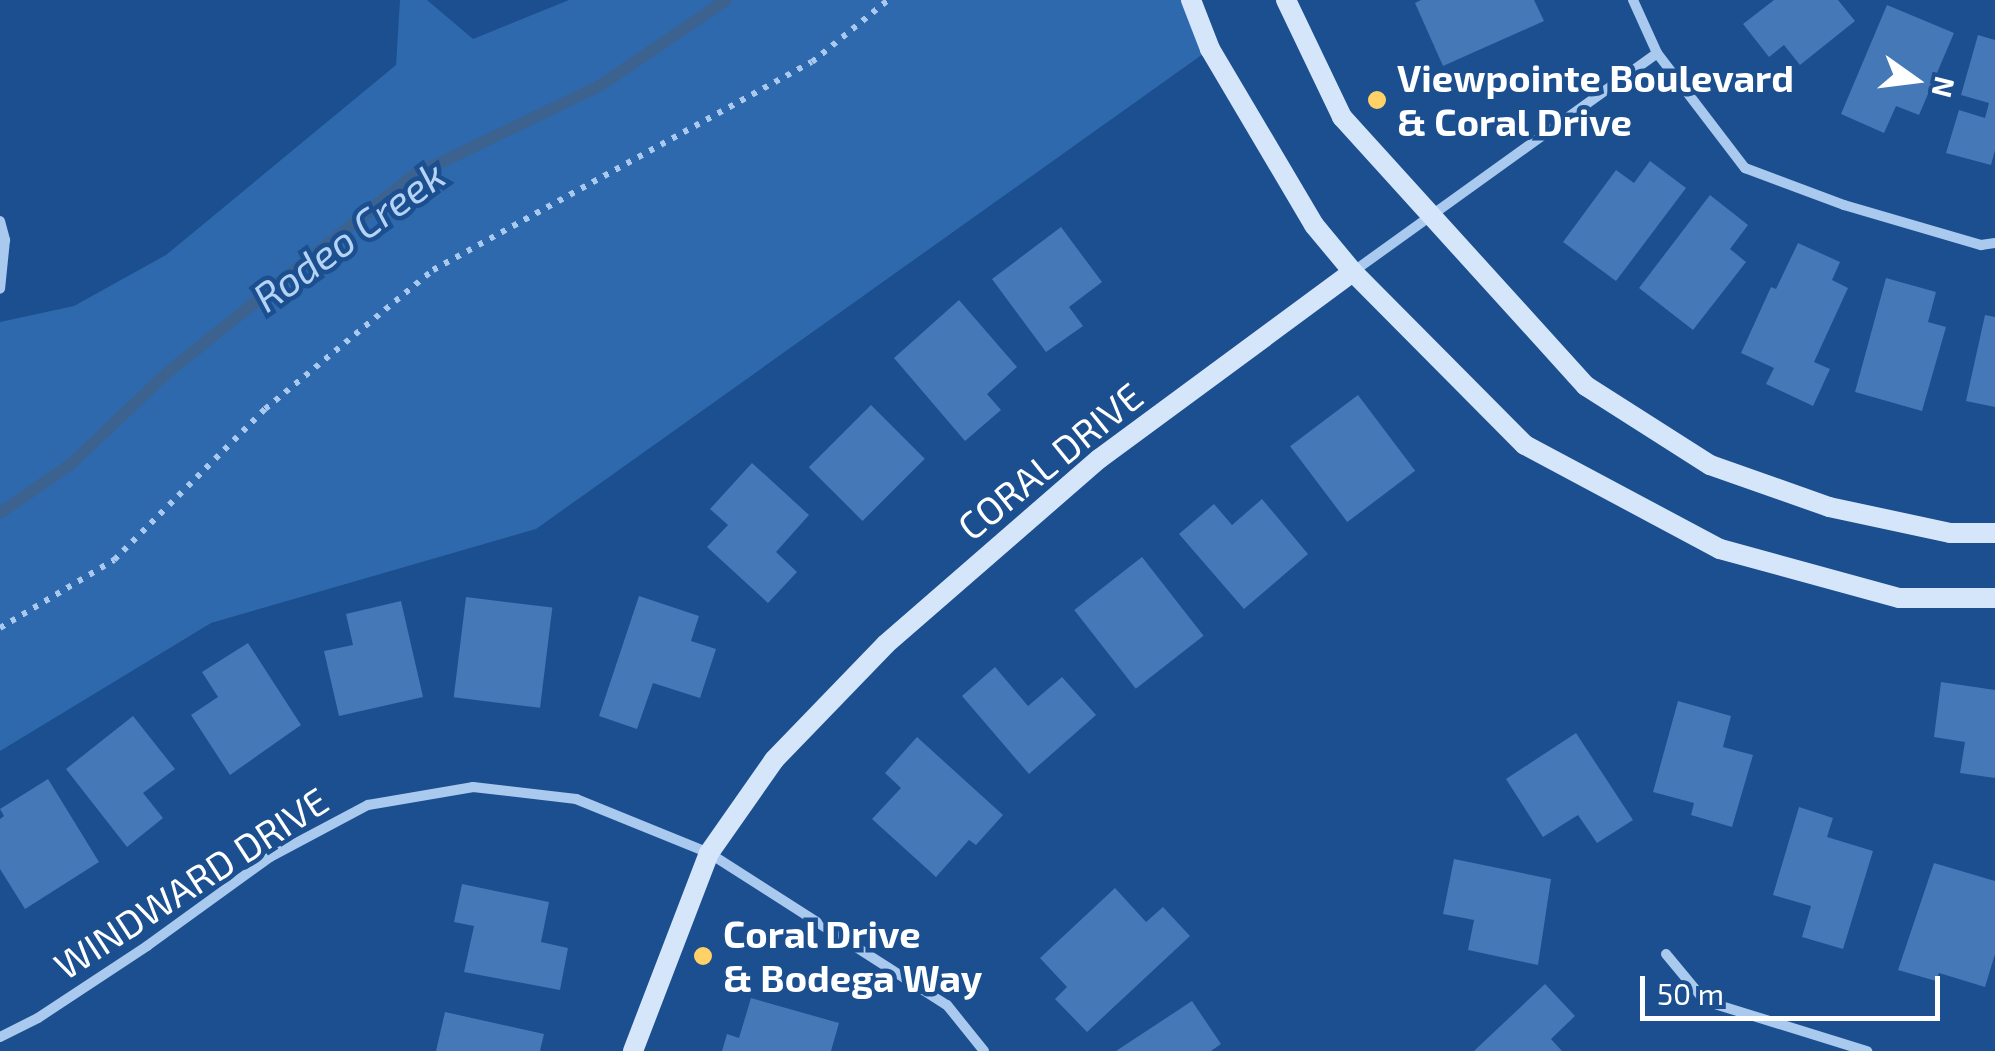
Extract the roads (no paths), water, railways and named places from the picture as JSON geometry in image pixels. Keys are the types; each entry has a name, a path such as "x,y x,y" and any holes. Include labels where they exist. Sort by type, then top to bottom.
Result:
{"street":[{"path":"1192,0 1210,49 1314,224 1353,272 1525,445 1720,549 1899,598 1995,598"},
{"path":"1286,0 1342,117 1586,386 1710,465 1828,507 1950,533 1995,533"},
{"path":"1633,0 1658,53 1745,168 1844,205 1981,245 1995,244"},
{"name":"CORAL DRIVE","path":"634,1051 709,853 774,760 886,644 1099,459 1658,53"},
{"path":"0,221 5,240 0,289"},
{"name":"WINDWARD DRIVE","path":"0,1037 38,1018 147,946 270,858 368,805 474,787 576,800 709,853 947,1005 984,1051"},
{"path":"1666,954 1705,1001 1867,1051"}],"waterway":[{"name":"Rodeo Creek","path":"0,513 71,464 168,372 411,177 601,85 726,0"}],"place":[{"name":"Viewpointe Boulevard & Coral Drive","path":"1377,100"},
{"name":"Coral Drive & Bodega Way","path":"703,956"}]}
